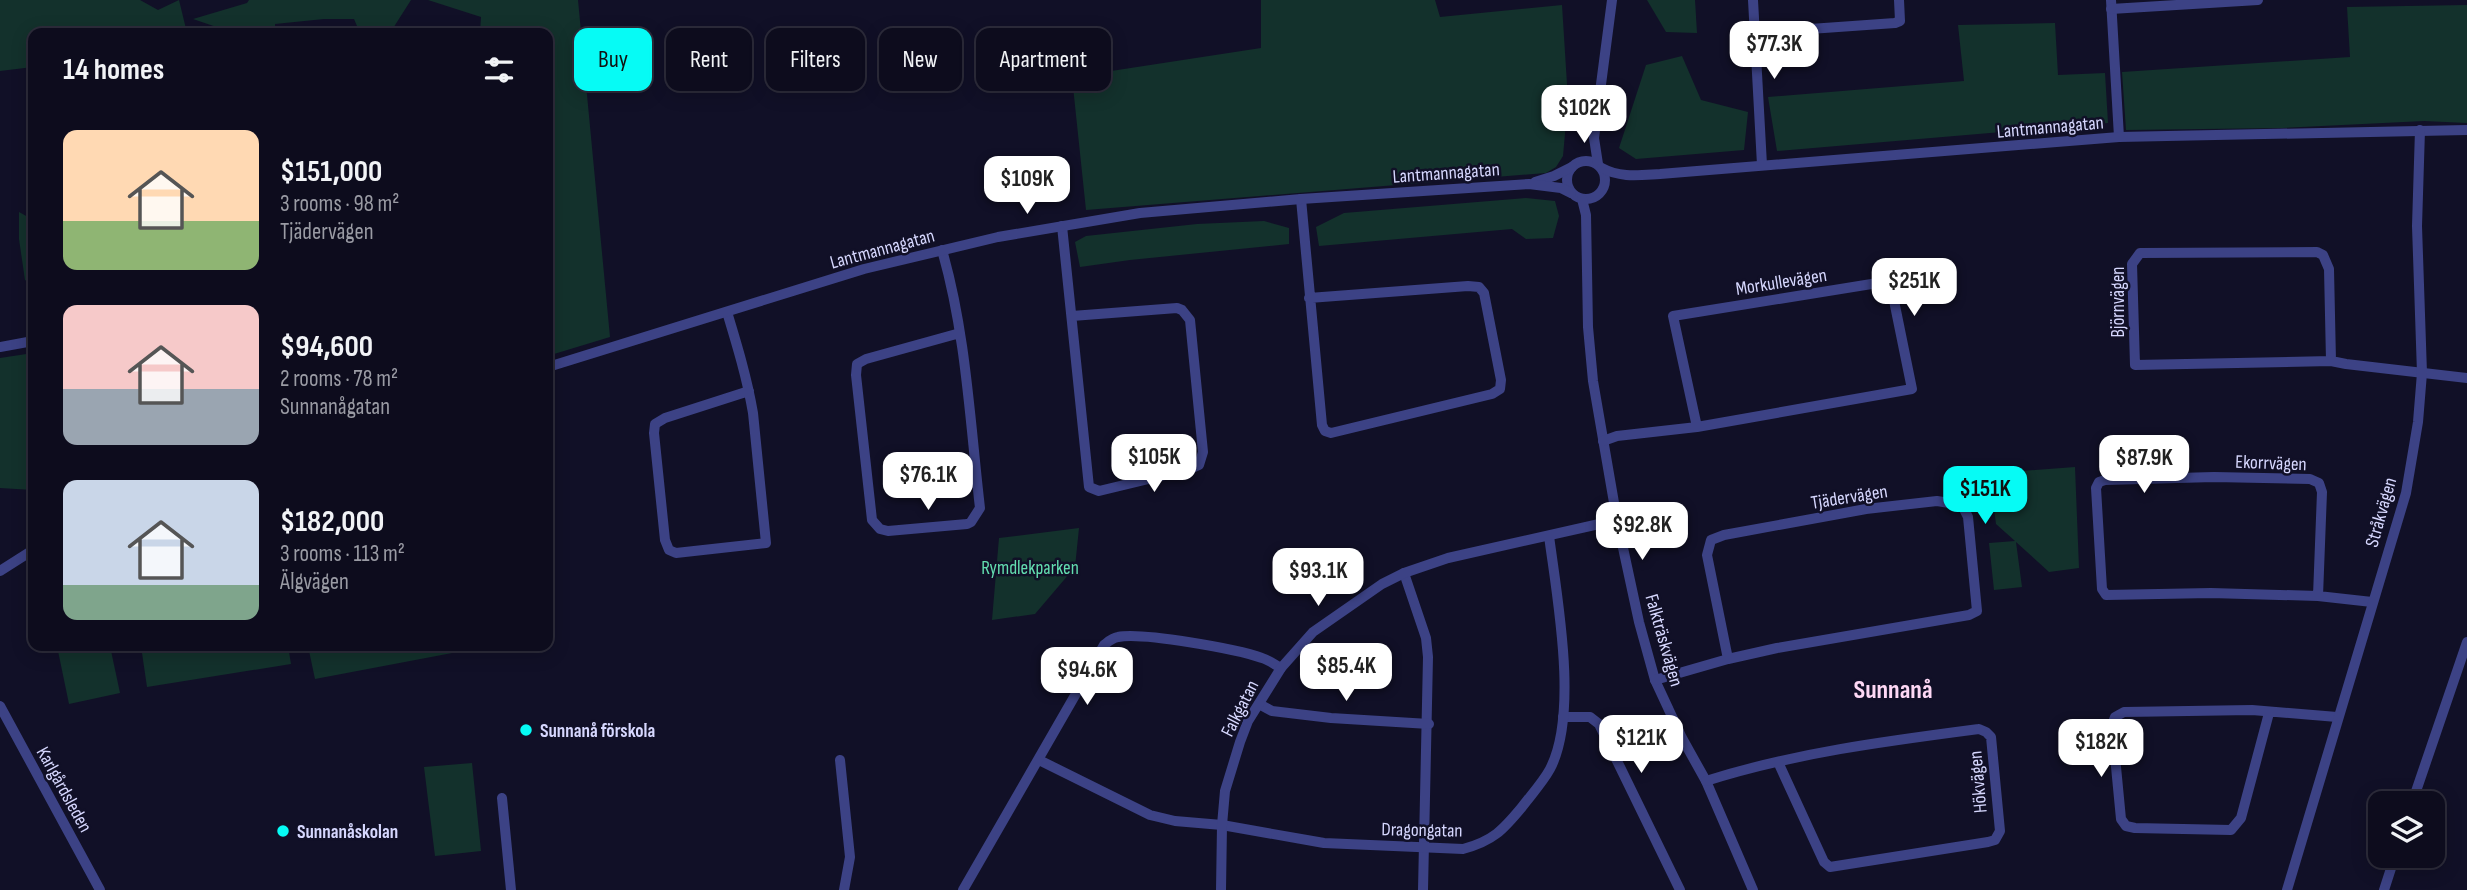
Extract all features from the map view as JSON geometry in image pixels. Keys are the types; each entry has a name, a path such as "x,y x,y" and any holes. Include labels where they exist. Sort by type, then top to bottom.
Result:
{"street":[{"path":"1586,215 1606,179 1600,167 1594,138 1612,0"},
{"path":"1753,0 1762,165"},
{"path":"1755,33 1895,23 1900,20 1899,0"},
{"path":"2119,137 2111,5 2258,0"},
{"name":"Stråkvägen","path":"2287,890 2406,493 2418,422 2422,373 2417,226 2420,130"},
{"name":"Lantmannagatan","path":"1600,167 1611,173 1637,175 2119,137 2467,130"},
{"path":"1586,215 1567,182 1594,138"},
{"path":"1577,164 1587,161 1600,167"},
{"name":"Lantmannagatan","path":"1529,184 1554,176 1577,164"},
{"name":"Lantmannagatan","path":"1598,195 1618,180 1637,175"},
{"name":"Lantmannagatan","path":"553,365 864,269 942,250 1140,213 1529,184 1561,188 1576,196"},
{"path":"1576,196 1598,195"},
{"path":"1301,199 1309,298 1322,425 1325,431 1331,433 1492,394 1500,389 1501,380 1484,293 1479,287 1309,298"},
{"name":"Falkträskvägen","path":"1586,215 1588,327 1603,441 1639,622 1655,680 1706,781 1751,890"},
{"path":"1062,226 1089,487 1099,491 1199,465 1203,452 1190,320 1187,314 1177,308 1072,316"},
{"path":"942,250 953,288 960,333 980,508 967,524 888,531 880,529 872,520 857,364 866,359 960,333"},
{"name":"Björnvägen","path":"2331,360 2329,269 2323,255 2317,252 2140,253 2132,264 2135,365 2331,360 2467,378"},
{"name":"Morkullevägen","path":"1603,441 1617,436 1697,427 1912,389 1890,281 1674,316 1697,427"},
{"path":"727,312 749,391 766,543 676,553 669,550 665,540 655,424 665,418 749,391"},
{"path":"0,346 28,342"},
{"name":"Ekorrvägen","path":"2318,596 2322,492 2319,483 2310,478 2214,477 2099,482 2096,488 2102,589 2106,595 2211,593 2318,596 2372,601"},
{"name":"Tjädervägen","path":"1655,680 1728,659 1855,633 1969,615 1977,611 1968,517 1962,505 1937,501 1866,509 1724,535 1712,540 1707,555 1728,659"},
{"name":"Falkgatan","path":"1222,890 1222,825 1225,791 1231,769 1248,721 1281,668 1313,632 1382,584 1404,573 1448,558 1617,520"},
{"name":"Dragongatan","path":"1039,760 1150,815 1175,821 1222,825 1324,843 1425,849 1463,849 1491,839 1504,828 1550,770 1559,745 1563,717 1563,642 1549,536"},
{"path":"0,571 28,553"},
{"path":"1404,573 1426,638 1429,657 1423,890"},
{"path":"962,890 1104,645 1111,639 1120,636 1217,647 1265,658 1281,668"},
{"path":"2416,791 2467,642"},
{"path":"1259,704 1272,711 1429,724"},
{"name":"Karlgårdsleden","path":"0,706 3,720 100,890"},
{"path":"2269,713 2241,818 2231,830 2126,826 2121,819 2112,725 2115,717 2124,712 2252,710 2337,717"},
{"path":"1563,717 1590,717 1599,724 1680,890"},
{"name":"Hökvägen","path":"1706,781 1778,762 1889,741 1979,729 1991,737 2000,831 1995,840 1988,842 1830,867 1824,862 1778,762"},
{"path":"840,760 850,857 844,890"},
{"path":"502,798 511,890"},
{"path":"2384,890 2391,868"}],"green space":[{"path":"0,0 140,0 158,10 179,0 186,28 28,28 28,68 0,71"},
{"path":"249,0 411,0 393,28 358,28 354,19 324,19 275,24 275,28 219,28 193,19 247,3"},
{"path":"428,0 578,0 581,28 574,28 574,91 587,91 610,337 554,354 553,28 480,28 481,17"},
{"path":"1261,0 1435,0 1440,17 1562,5 1568,100 1563,156 1556,167 1546,173 1086,210 1073,91 1111,91 1111,71 1261,48"},
{"path":"1647,0 1695,0 1697,33 1666,32"},
{"path":"2467,5 2467,123 2424,121 2282,128 2126,130 2122,72 2350,57 2347,7"},
{"path":"2055,23 2058,75 2105,73 2108,123 1777,151 1768,97 1964,81 1958,25"},
{"path":"1682,56 1701,100 1748,112 1744,150 1636,159 1619,148 1646,65"},
{"path":"1526,198 1555,201 1559,216 1553,238 1526,239 1512,229 1319,246 1316,227 1344,213"},
{"path":"19,212 28,217 28,282 25,280 19,239"},
{"path":"1264,221 1289,228 1289,244 1080,267 1075,242 1086,236 1197,224"},
{"path":"28,354 28,490 0,488 0,358"},
{"path":"2075,467 2079,568 2049,572 2016,542 2022,587 1994,590 1989,543 2015,541 1996,524 1990,476 2022,480 2022,471"},
{"name":"Rymdlekparken","path":"1079,528 1075,567 1035,614 992,620 999,538"},
{"path":"58,651 111,651 120,693 69,704"},
{"path":"142,651 289,651 291,664 147,687"},
{"path":"309,651 463,651 315,679"},
{"path":"472,763 481,851 435,856 424,767"}],"place":[{"name":"Sunnanå förskola","path":"526,730"},
{"name":"Sunnanåskolan","path":"283,831"}],"district":[{"name":"Sunnanå","path":"1893,689"}]}
